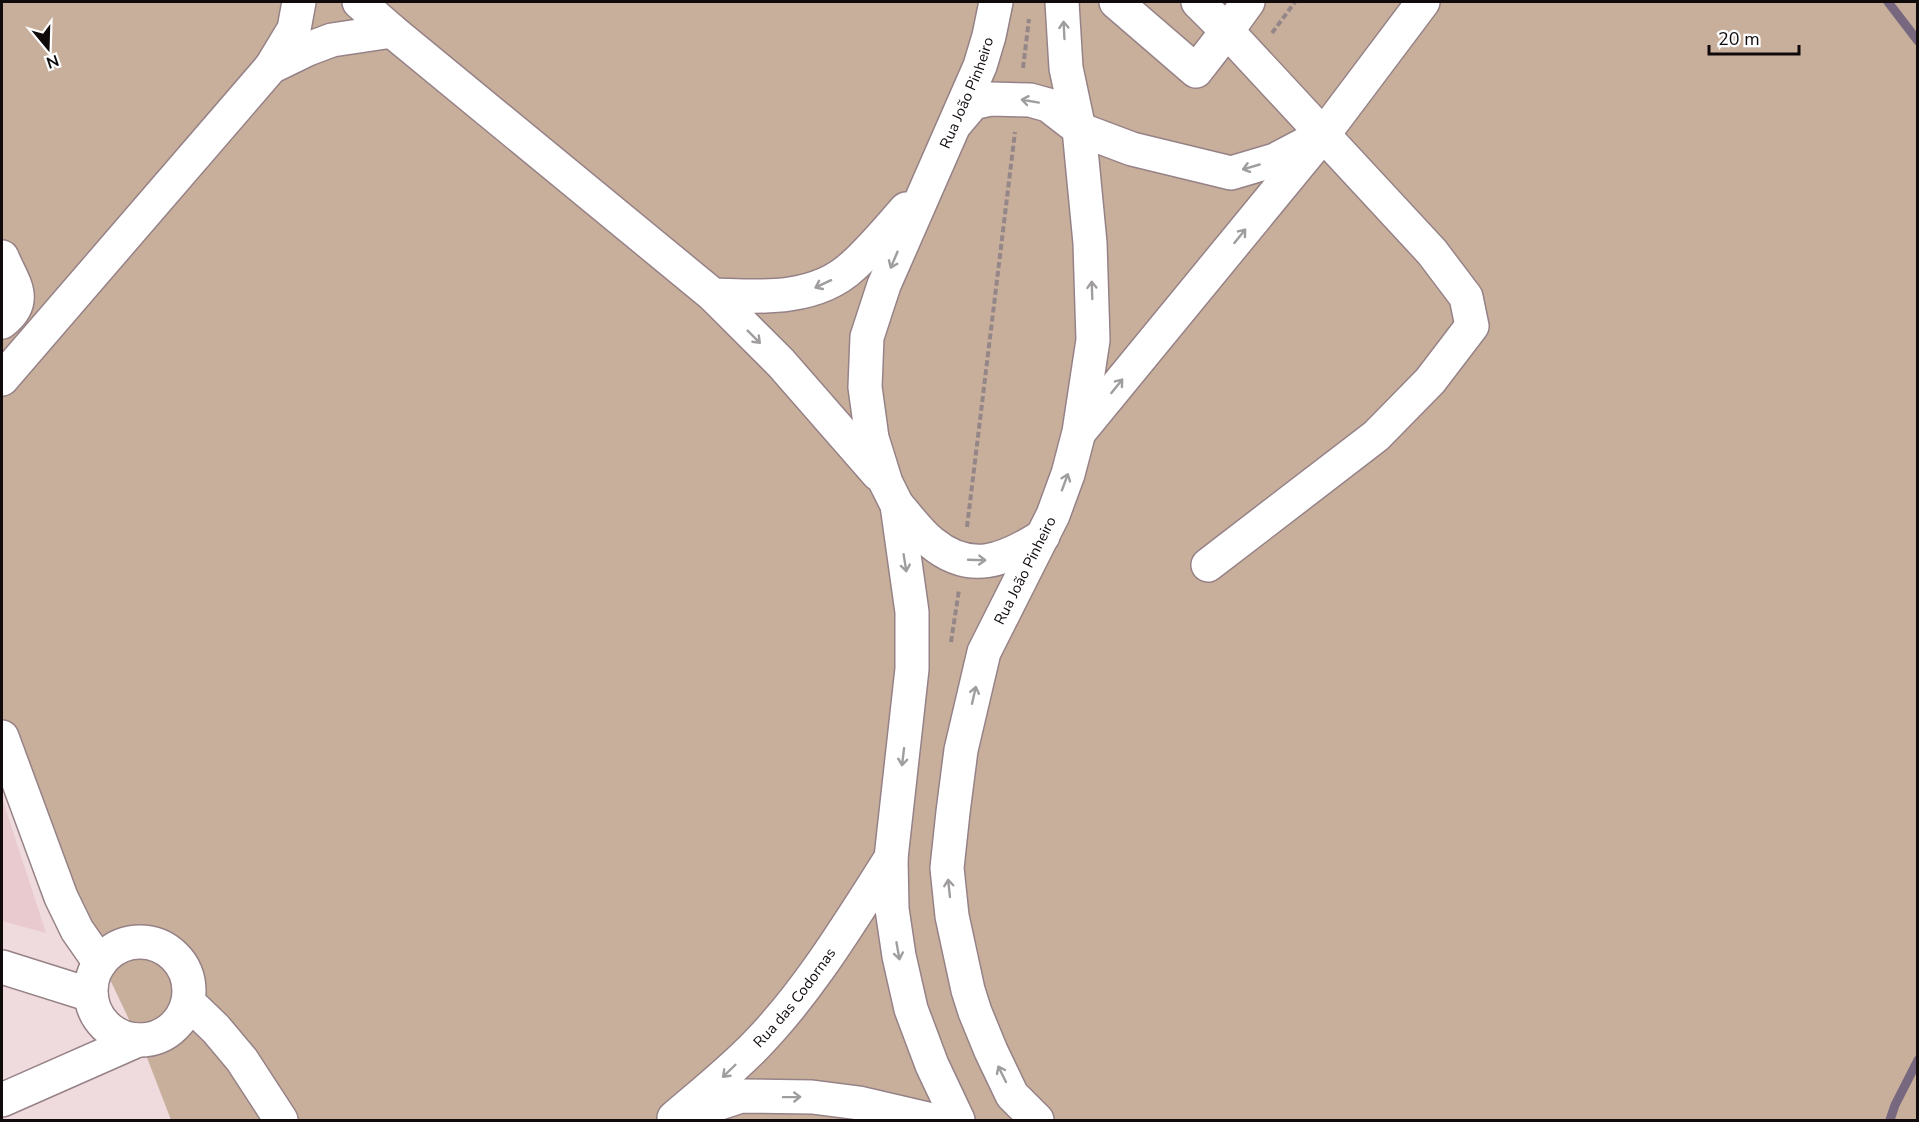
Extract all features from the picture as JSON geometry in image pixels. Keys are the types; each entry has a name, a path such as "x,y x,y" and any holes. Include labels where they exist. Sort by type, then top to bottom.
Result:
{"street":[{"path":"2,379 271,67 294,29 299,2"},
{"path":"359,2 712,296 781,363 930,542 946,553 963,559 982,561 1002,558 1021,550 1043,536"},
{"name":"Rua João Pinheiro","path":"958,1120 932,1065 911,1009 899,956 892,909 891,858 912,669 912,612 892,494 872,438 865,387 867,337 884,285 980,66 996,2"},
{"name":"Rua João Pinheiro","path":"1037,1120 1012,1095 975,1012 952,916 947,868 952,812 962,750 984,652 1043,536 1068,474 1079,432 1093,340 1090,243 1079,129 1066,68 1062,2"},
{"path":"1116,2 1196,71 1248,2"},
{"path":"1198,2 1254,58 1432,252 1466,297 1472,326 1430,381 1376,436 1208,565"},
{"path":"1079,432 1323,135 1423,2"},
{"path":"271,67 333,40 392,31"},
{"path":"951,129 973,103 991,99 1030,100 1048,105 1079,129 1132,149 1231,173 1275,160 1323,135"},
{"path":"712,296 789,295 822,286 852,268 926,187"},
{"path":"2,257 15,288 18,302 11,315 2,322"},
{"path":"2,737 61,897 77,930 100,963"},
{"name":"Rua das Codornas","path":"668,1119 725,1074 757,1044 780,1018 837,943 891,858"},
{"path":"145,942 161,946 176,956 185,970 190,986 189,1003 182,1018 170,1030 155,1038 138,1040 121,1037 106,1026 96,1012 91,995 93,978 100,963 112,950 128,944 145,942"},
{"path":"2,967 91,995"},
{"path":"189,1003 216,1029 242,1060 281,1120"},
{"path":"2,1100 138,1040"},
{"name":"Rua das Codornas","path":"668,1119 741,1096 812,1097 859,1103 932,1120"}],"path":[{"path":"1254,58 1296,2"}],"shaded area":[{"path":"2,2 1917,2 1917,1120 171,1120 146,1055 2,753"},
{"path":"2,798 46,933 2,921"}],"waterway":[{"path":"1888,2 1918,41"},
{"path":"1890,1120 1895,1105 1918,1060"}]}
